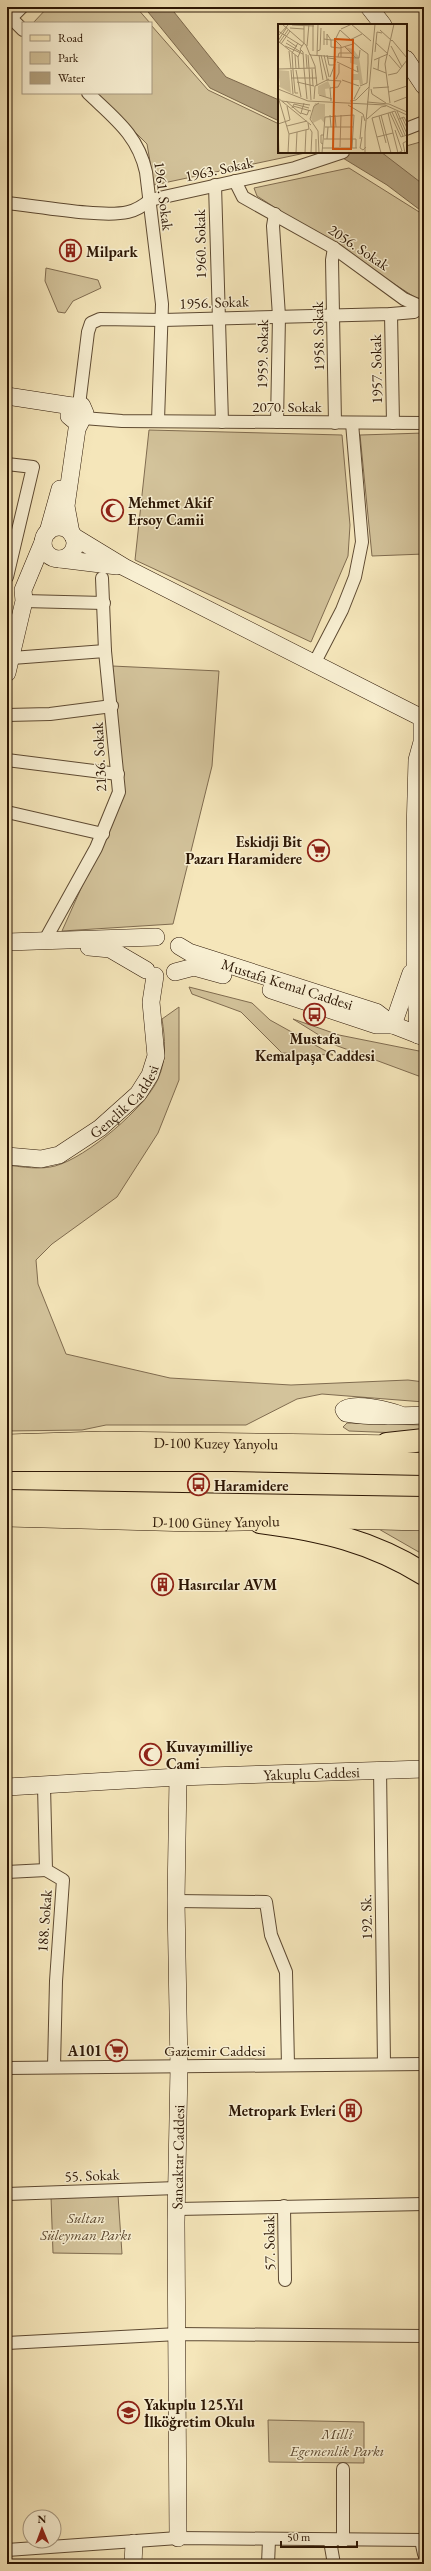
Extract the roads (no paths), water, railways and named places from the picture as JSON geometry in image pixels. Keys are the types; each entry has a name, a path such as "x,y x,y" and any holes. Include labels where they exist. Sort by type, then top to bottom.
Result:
{"highway":[{"path":"387,1444 424,1440"},
{"path":"7,1460 232,1460 424,1464"},
{"path":"8,1513 424,1508"},
{"path":"260,1522 288,1525 364,1543 394,1556 424,1574"}],"main road":[{"name":"D-100 Kuzey Yanyolu","path":"7,1444 102,1441 387,1444 424,1446"},
{"name":"D-100 Güney Yanyolu","path":"8,1513 79,1520 260,1522 337,1519 424,1521"}],"street":[{"path":"22,7 9,18 22,29"},
{"path":"368,7 382,24"},
{"path":"407,60 424,86"},
{"name":"1961. Sokak","path":"89,94 135,140 142,153 150,200 163,320 153,420"},
{"path":"407,130 424,122"},
{"name":"1963. Sokak","path":"7,203 110,214 128,212 142,207 150,200 295,168 340,153"},
{"name":"2056. Sokak","path":"235,181 243,197 334,248 422,308"},
{"name":"1960. Sokak","path":"215,185 222,422"},
{"name":"1959. Sokak","path":"275,214 273,226 279,316 277,422"},
{"name":"1958. Sokak","path":"334,248 332,260 335,423"},
{"name":"1956. Sokak","path":"77,413 88,332 91,324 100,319 163,320 218,317 390,314 414,312 422,308"},
{"name":"1957. Sokak","path":"390,314 393,423"},
{"path":"7,396 77,413"},
{"path":"7,404 77,413"},
{"path":"24,600 32,594 42,567 57,558 72,552 75,542 66,508 77,413"},
{"path":"77,413 58,500 45,537 23,590 24,600 9,666 106,651"},
{"name":"2070. Sokak","path":"77,413 122,421 153,420 222,422 424,423"},
{"path":"315,662 342,610 355,577 362,542 352,423"},
{"path":"7,464 33,467 7,577"},
{"path":"45,537 62,527 124,567 315,662 423,718 423,745 417,760 415,962 421,1036"},
{"path":"45,537 46,552 57,558 124,567"},
{"name":"2136. Sokak","path":"45,940 102,834 119,792 106,651 102,578"},
{"path":"24,600 104,603"},
{"path":"7,715 50,714 112,706"},
{"path":"7,760 118,774"},
{"path":"7,812 102,834"},
{"path":"151,973 143,964 142,950 149,940 156,937"},
{"path":"7,942 156,937 170,938 179,946 180,960 175,972 164,977 151,973 110,948 96,947 7,951"},
{"name":"Mustafa Kemal Caddesi","path":"179,946 189,952 376,1012 393,1025 421,1036"},
{"path":"393,1025 415,962"},
{"name":"Mustafa Kemal Caddesi","path":"175,972 194,967 208,970 376,1025 393,1025"},
{"name":"Gençlik Caddesi","path":"7,1156 41,1158 59,1155 100,1128 138,1094 150,1075 156,1056 151,1002 151,973"},
{"path":"401,1415 424,1415"},
{"name":"Yakuplu Caddesi","path":"7,1787 178,1777 380,1769 424,1769"},
{"name":"192. Sk.","path":"380,1769 384,2064"},
{"name":"Sancaktar Caddesi","path":"178,1777 176,1901 179,2066 177,2188 178,2538"},
{"name":"188. Sokak","path":"44,1786 46,1870 63,1880 56,1981 54,2068"},
{"path":"7,1872 46,1870"},
{"path":"176,1901 266,1902 271,1935 286,1972 288,2065"},
{"name":"Gaziemir Caddesi","path":"7,2068 424,2064"},
{"name":"55. Sokak","path":"7,2194 177,2188"},
{"path":"177,2209 424,2204"},
{"name":"57. Sokak","path":"284,2206 285,2280"},
{"path":"7,2343 178,2334 424,2336"},
{"path":"343,2469 343,2541"},
{"path":"7,2550 134,2543 178,2538 330,2541 423,2540 424,2554"},
{"path":"268,2564 269,2540"},
{"path":"330,2541 334,2564"},
{"path":"133,2564 134,2543"}],"water":[{"path":"144,7 170,7 226,77 278,100 278,121 210,88"},
{"path":"335,153 382,153 424,185 424,213 387,185"}],"place":[{"name":"Milpark","path":"70,251"},
{"name":"Mehmet Akif Ersoy Camii","path":"112,511"},
{"name":"Eskidji Bit Pazarı Haramidere","path":"318,850"},
{"name":"Mustafa Kemalpaşa Caddesi","path":"315,1015"},
{"name":"Haramidere","path":"198,1485"},
{"name":"Hasırcılar AVM","path":"163,1584"},
{"name":"Kuvayımilliye Cami","path":"150,1755"},
{"name":"A101","path":"117,2050"},
{"name":"Metropark Evleri","path":"351,2110"},
{"name":"Yakuplu 125.Yıl İlköğretim Okulu","path":"129,2413"}],"park label":[{"name":"Sultan Süleyman Parkı","path":"86,2226"},
{"name":"Millî Egemenlik Parkı","path":"337,2442"}]}
